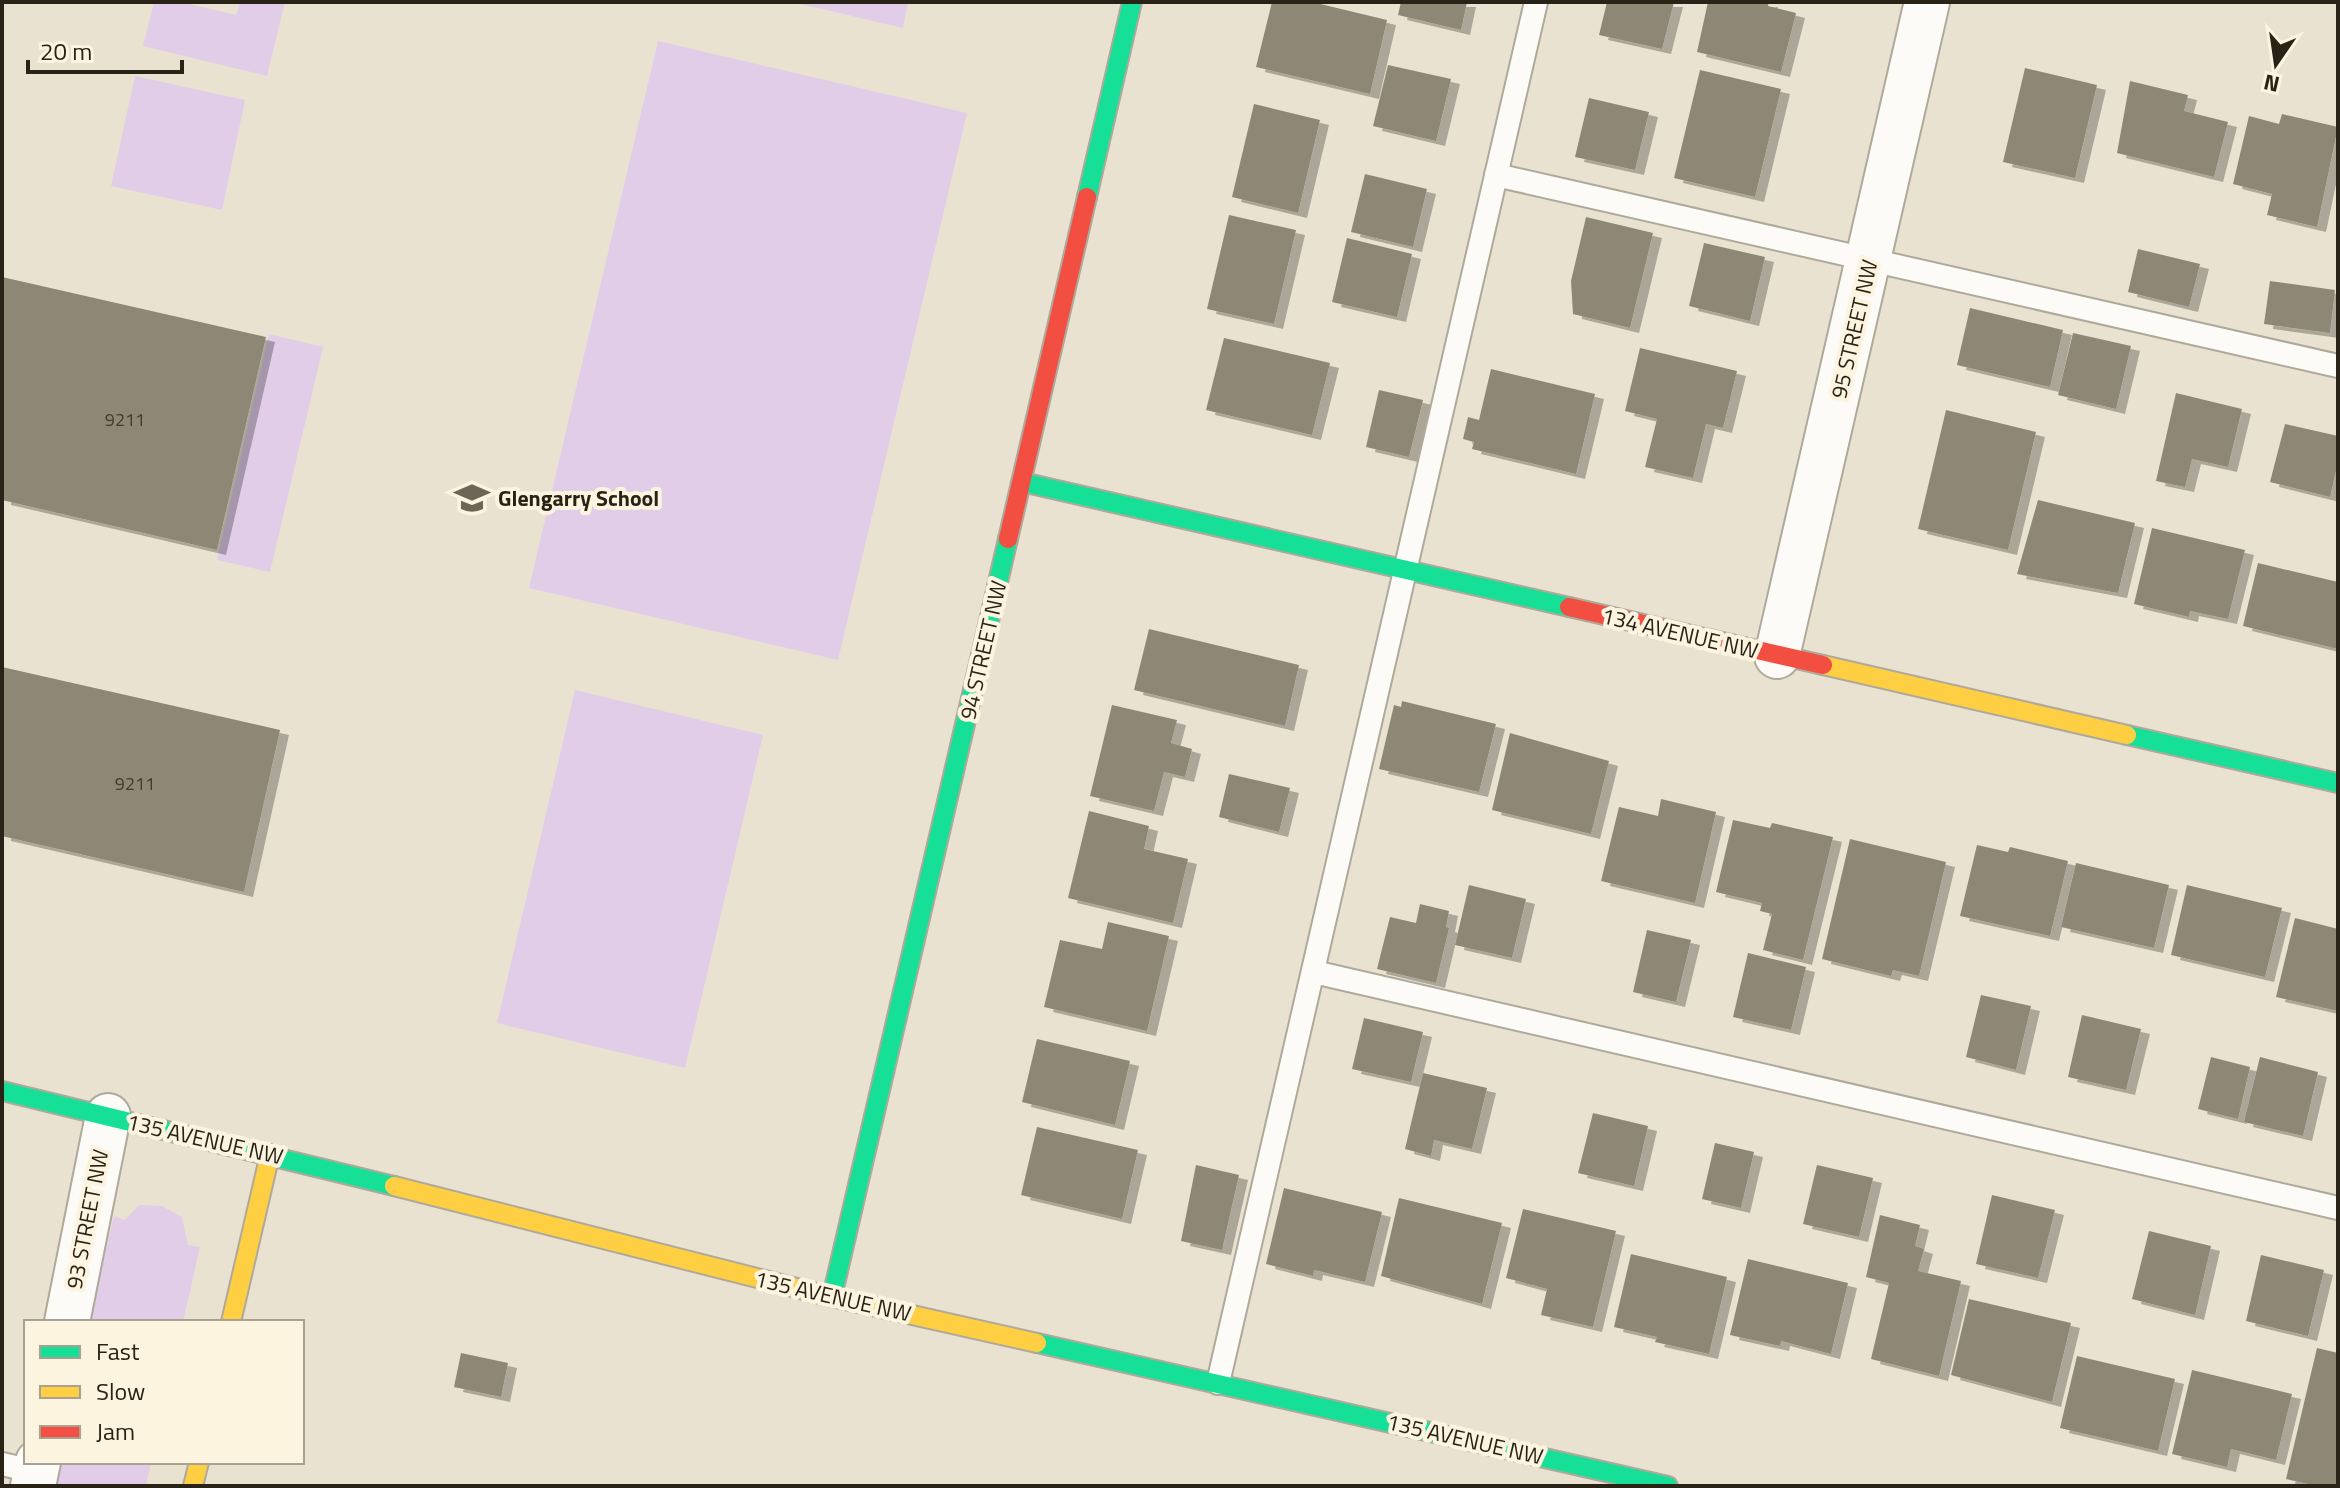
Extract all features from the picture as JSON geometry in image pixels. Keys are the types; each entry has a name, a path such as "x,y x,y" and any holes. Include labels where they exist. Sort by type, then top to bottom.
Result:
{"street":[{"name":"94 STREET NW","path":"832,1297 1132,2"},
{"name":"95 STREET NW","path":"1777,656 1927,2"},
{"name":"134 AVENUE NW","path":"1022,482 2338,783"},
{"name":"135 AVENUE NW","path":"2,1091 270,1154 832,1297 1668,1486"},
{"name":"93 STREET NW","path":"67,1320 108,1116"},
{"path":"231,1320 270,1154"},
{"path":"193,1486 198,1464"}],"lane":[{"path":"1218,1383 1536,2"},
{"path":"1496,175 2338,366"},
{"path":"1314,972 2338,1208"}],"shaded area":[{"path":"154,2 181,2 236,15 240,2 285,2 267,76 143,46"},
{"path":"792,2 908,2 903,28"},
{"path":"658,41 967,113 838,660 529,588"},
{"path":"135,76 245,100 222,210 111,186"},
{"path":"269,334 323,347 270,572 217,560"},
{"path":"575,690 763,735 685,1068 497,1023"},
{"path":"139,1205 162,1206 182,1217 188,1245 200,1247 183,1320 88,1320 114,1216 125,1220"},
{"path":"56,1464 151,1464 146,1486 51,1486"}],"building":[{"path":"1272,2 1312,2 1387,20 1370,94 1256,67"},
{"path":"1401,2 1467,2 1461,30 1398,15"},
{"path":"1607,2 1674,2 1662,49 1599,35"},
{"path":"1708,2 1769,2 1768,6 1796,13 1781,72 1697,52"},
{"path":"1388,65 1451,79 1436,141 1373,126"},
{"path":"2025,68 2097,85 2075,178 2003,162"},
{"path":"1700,70 1781,89 1755,197 1674,178"},
{"path":"2130,81 2188,95 2184,111 2228,122 2214,177 2117,153"},
{"path":"1589,98 1649,112 1635,170 1575,157"},
{"path":"1254,104 1320,120 1298,213 1232,197"},
{"path":"2282,114 2338,127 2317,227 2267,215 2272,194 2233,184 2249,116 2279,124"},
{"path":"1365,174 1427,189 1413,247 1351,232"},
{"path":"1229,215 1296,230 1274,324 1207,309"},
{"path":"1586,217 1653,233 1630,328 1573,314 1571,281"},
{"path":"1347,238 1412,254 1397,317 1332,302"},
{"path":"1704,243 1765,257 1750,321 1689,306"},
{"path":"2138,249 2200,264 2189,307 2128,292"},
{"path":"2,277 266,337 217,550 2,500"},
{"path":"2270,281 2335,290 2330,333 2264,324"},
{"path":"1970,308 2063,330 2050,387 1957,365"},
{"path":"2073,333 2131,346 2116,409 2058,395"},
{"path":"1224,338 1330,363 1312,435 1206,410"},
{"path":"1640,348 1737,371 1723,428 1706,424 1693,478 1645,467 1657,419 1625,411"},
{"path":"1491,369 1595,394 1576,474 1472,449 1474,442 1463,439 1468,417 1479,420"},
{"path":"1379,390 1423,400 1409,457 1366,447"},
{"path":"2176,393 2242,409 2228,467 2192,459 2185,487 2156,481"},
{"path":"1946,410 2036,432 2008,550 1918,529"},
{"path":"2285,424 2338,436 2338,462 2330,497 2270,482"},
{"path":"2038,500 2135,523 2118,593 2017,574"},
{"path":"2152,528 2245,550 2228,619 2190,611 2189,617 2134,604"},
{"path":"2258,563 2338,582 2338,649 2243,626"},
{"path":"1149,629 1299,665 1285,726 1134,690"},
{"path":"2,667 280,730 244,892 2,836"},
{"path":"1402,701 1496,724 1479,792 1379,769 1394,705 1401,707"},
{"path":"1112,705 1177,720 1171,743 1192,749 1185,777 1164,772 1154,811 1090,796"},
{"path":"1510,733 1609,761 1591,834 1492,810"},
{"path":"1229,774 1290,788 1279,832 1219,817"},
{"path":"1661,799 1716,812 1695,903 1601,881 1619,807 1658,816"},
{"path":"1089,811 1149,826 1144,849 1188,859 1173,923 1068,898"},
{"path":"1733,820 1770,828 1772,823 1833,837 1803,960 1763,950 1772,914 1760,911 1762,903 1716,892"},
{"path":"1850,839 1946,862 1919,976 1893,970 1891,976 1822,959"},
{"path":"1977,845 2008,852 2010,847 2068,861 2050,936 1960,916"},
{"path":"2076,863 2169,885 2154,948 2061,927"},
{"path":"1469,885 1526,899 1512,958 1455,945"},
{"path":"2187,885 2282,908 2265,977 2171,955"},
{"path":"1420,904 1449,911 1446,927 1449,928 1436,983 1377,969 1390,917 1416,923"},
{"path":"2295,918 2338,929 2338,1011 2276,997"},
{"path":"1108,922 1169,936 1147,1031 1044,1007 1060,940 1102,949"},
{"path":"1647,930 1691,940 1676,1002 1633,992"},
{"path":"1748,953 1806,967 1791,1030 1733,1017"},
{"path":"1981,995 2031,1006 2016,1070 1966,1057"},
{"path":"2082,1015 2141,1029 2126,1090 2068,1077"},
{"path":"1364,1018 1423,1032 1411,1082 1352,1069"},
{"path":"1037,1039 1130,1061 1115,1125 1022,1102"},
{"path":"2211,1057 2250,1067 2238,1119 2198,1109"},
{"path":"2260,1057 2318,1072 2303,1136 2244,1122"},
{"path":"1423,1073 1487,1088 1472,1149 1434,1140 1431,1156 1405,1149"},
{"path":"1593,1113 1648,1126 1634,1186 1578,1173"},
{"path":"1037,1127 1138,1150 1122,1219 1021,1195"},
{"path":"1715,1143 1754,1152 1741,1208 1702,1199"},
{"path":"1196,1165 1239,1175 1222,1250 1181,1241"},
{"path":"1817,1165 1873,1178 1859,1237 1803,1224"},
{"path":"1284,1188 1382,1212 1365,1282 1314,1270 1313,1276 1266,1264"},
{"path":"1992,1195 2055,1210 2038,1278 1976,1264"},
{"path":"1399,1198 1502,1223 1482,1304 1381,1276"},
{"path":"1523,1209 1616,1231 1593,1327 1541,1315 1547,1289 1506,1278"},
{"path":"1880,1215 1920,1225 1915,1246 1924,1249 1918,1271 1961,1281 1939,1376 1871,1359 1889,1283 1866,1277"},
{"path":"2149,1231 2211,1246 2195,1315 2132,1299"},
{"path":"1631,1254 1727,1277 1709,1354 1655,1342 1657,1337 1614,1327"},
{"path":"2261,1255 2324,1270 2308,1336 2246,1321"},
{"path":"1748,1259 1848,1283 1831,1354 1781,1341 1780,1346 1730,1335"},
{"path":"1969,1299 2071,1323 2052,1402 1951,1375"},
{"path":"2317,1348 2338,1353 2338,1486 2317,1486 2286,1479"},
{"path":"461,1353 508,1363 501,1397 454,1387"},
{"path":"2077,1356 2175,1379 2158,1451 2060,1428"},
{"path":"2192,1370 2292,1394 2276,1460 2231,1449 2227,1467 2172,1454"}],"traffic: fast":[{"path":"1087,197 1132,2"},
{"path":"1022,482 1569,607"},
{"path":"832,1297 1008,539"},
{"path":"2127,735 2338,783"},
{"path":"2,1091 394,1186"},
{"path":"1037,1343 1668,1486"}],"traffic: slow":[{"path":"1823,665 2127,735"},
{"path":"231,1320 270,1154"},
{"path":"394,1186 832,1297 1037,1343"},
{"path":"193,1486 198,1464"}],"traffic: jam":[{"path":"1008,539 1087,197"},
{"path":"1569,607 1823,665"}],"place":[{"name":"Glengarry School","path":"472,498"}]}
